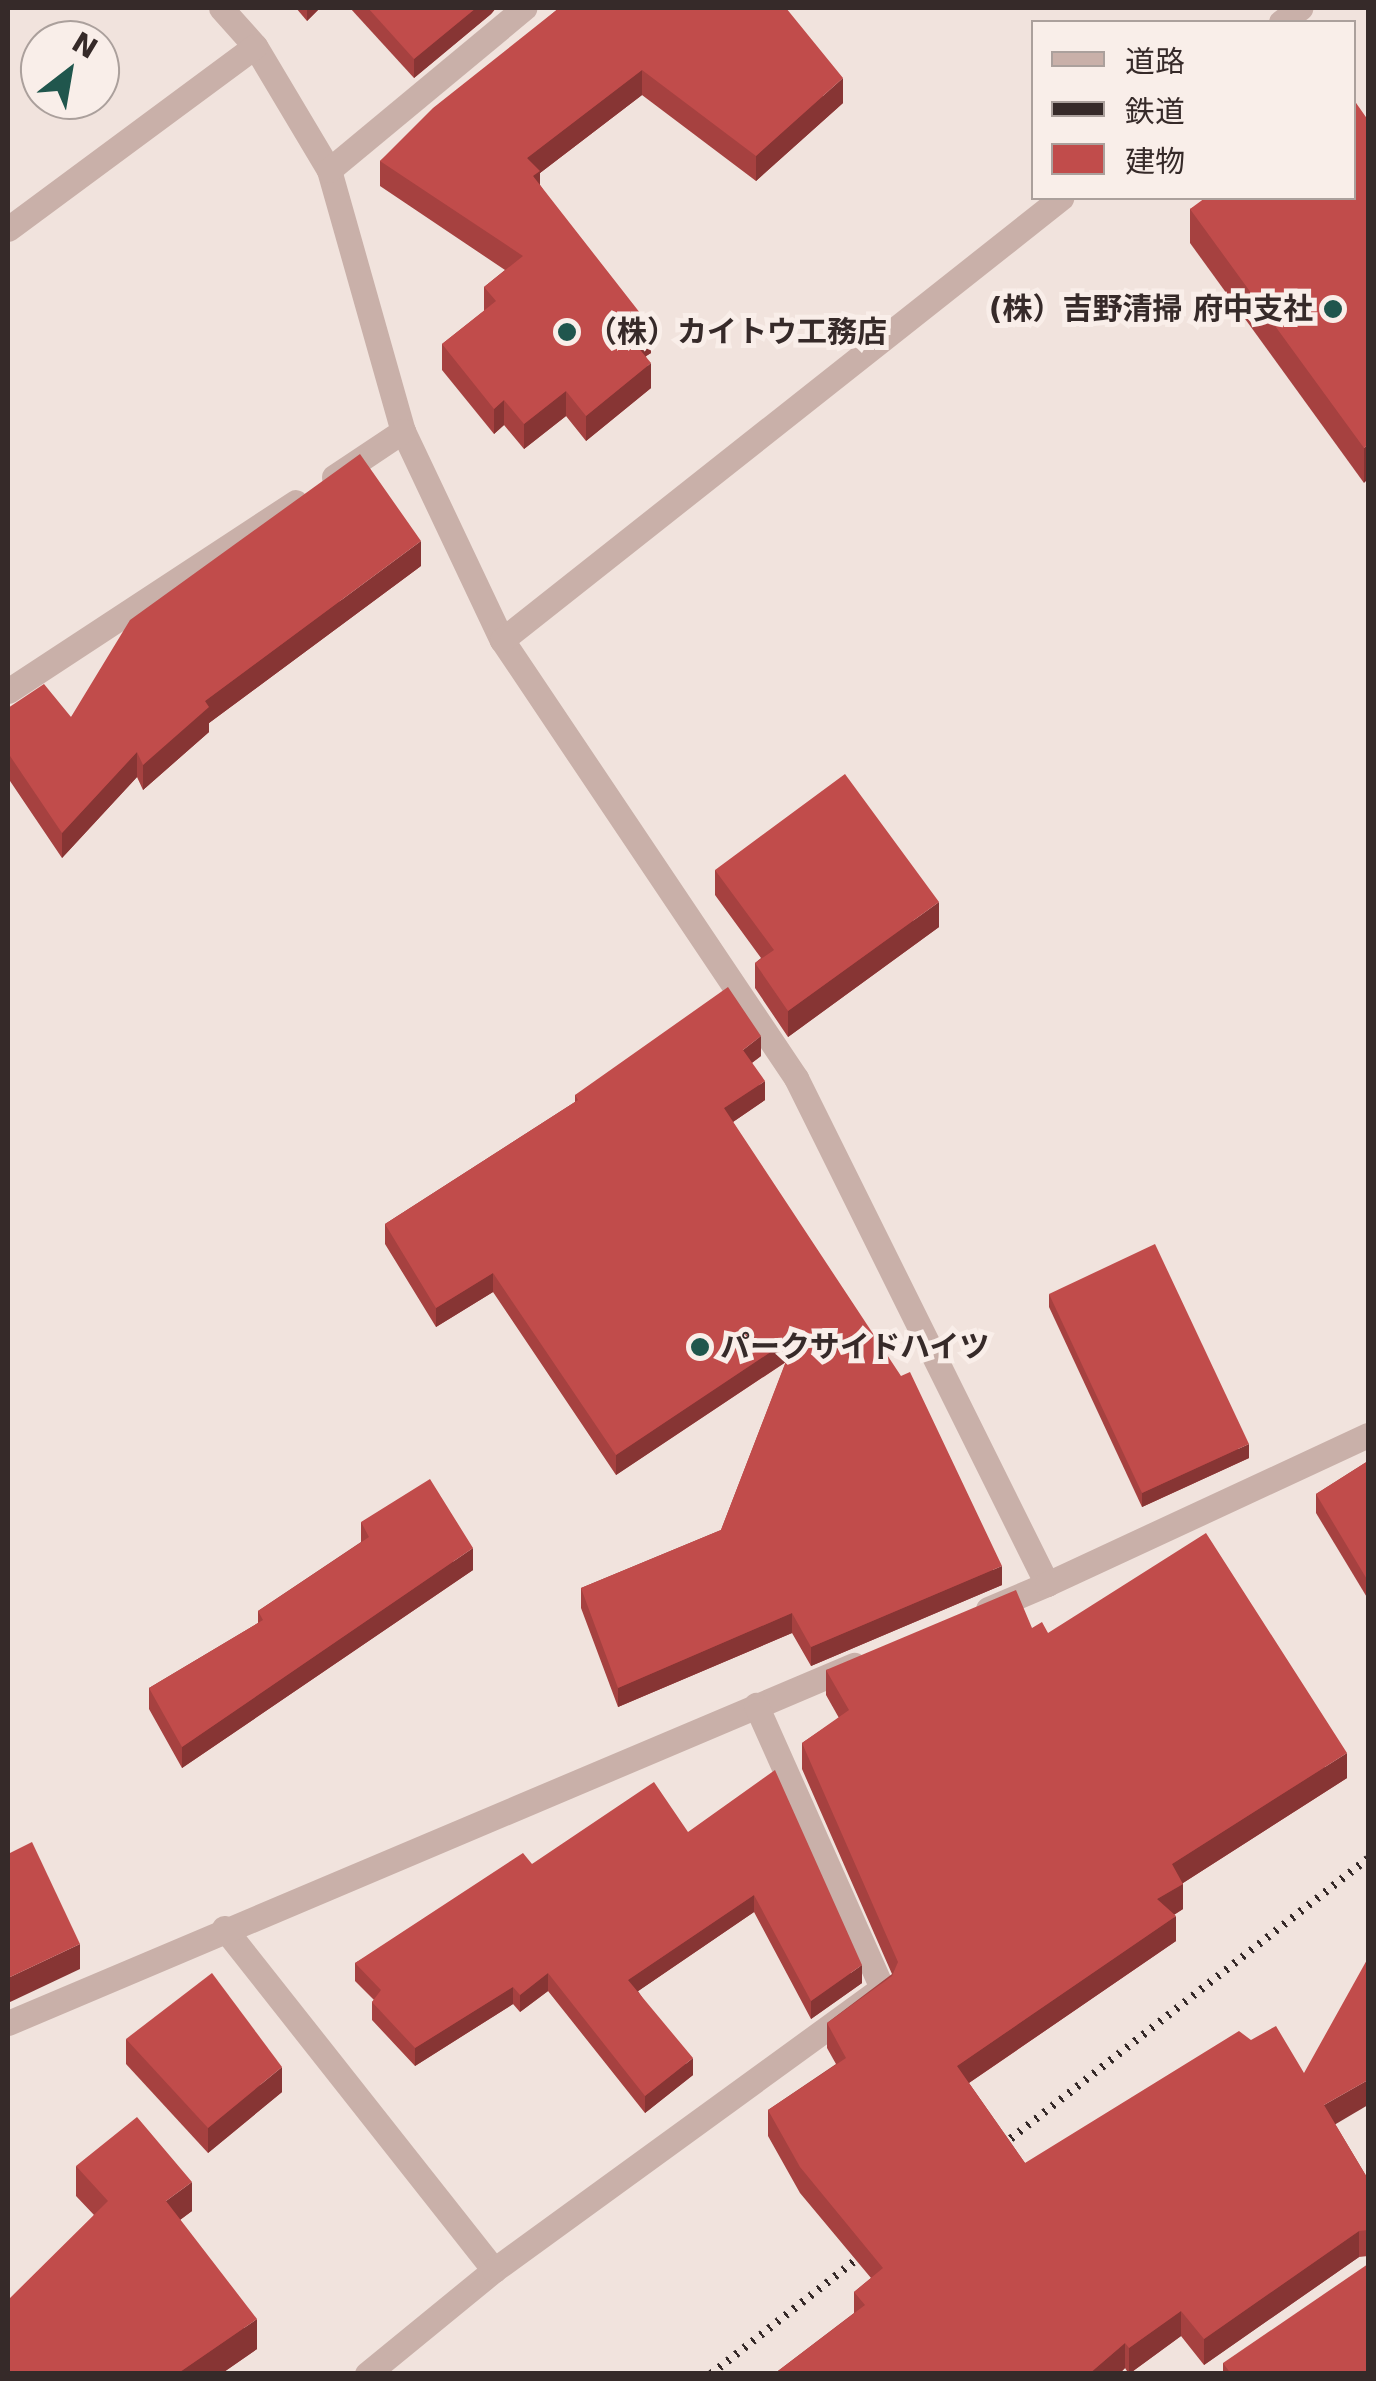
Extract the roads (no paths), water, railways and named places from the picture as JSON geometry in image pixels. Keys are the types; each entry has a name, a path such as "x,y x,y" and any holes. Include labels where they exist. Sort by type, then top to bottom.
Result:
{"street":[{"path":"221,8 255,46 328,170 404,431 502,640 796,1078 1047,1584"},
{"path":"328,170 524,8"},
{"path":"8,228 255,46"},
{"path":"502,640 1058,200"},
{"path":"8,691 404,431"},
{"path":"956,1622 1047,1584 1368,1435"},
{"path":"8,2023 224,1928 884,1652"},
{"path":"367,2374 494,2270 882,1988 756,1706"},
{"path":"224,1928 494,2270"}],"railway":[{"path":"986,2158 1368,1859"},
{"path":"711,2374 876,2244"}],"place":[{"name":"(株）吉野清掃 府中支社","path":"1333,309"},
{"name":"（株）カイトウ工務店","path":"567,332"},
{"name":"パークサイドハイツ","path":"700,1347"}]}
